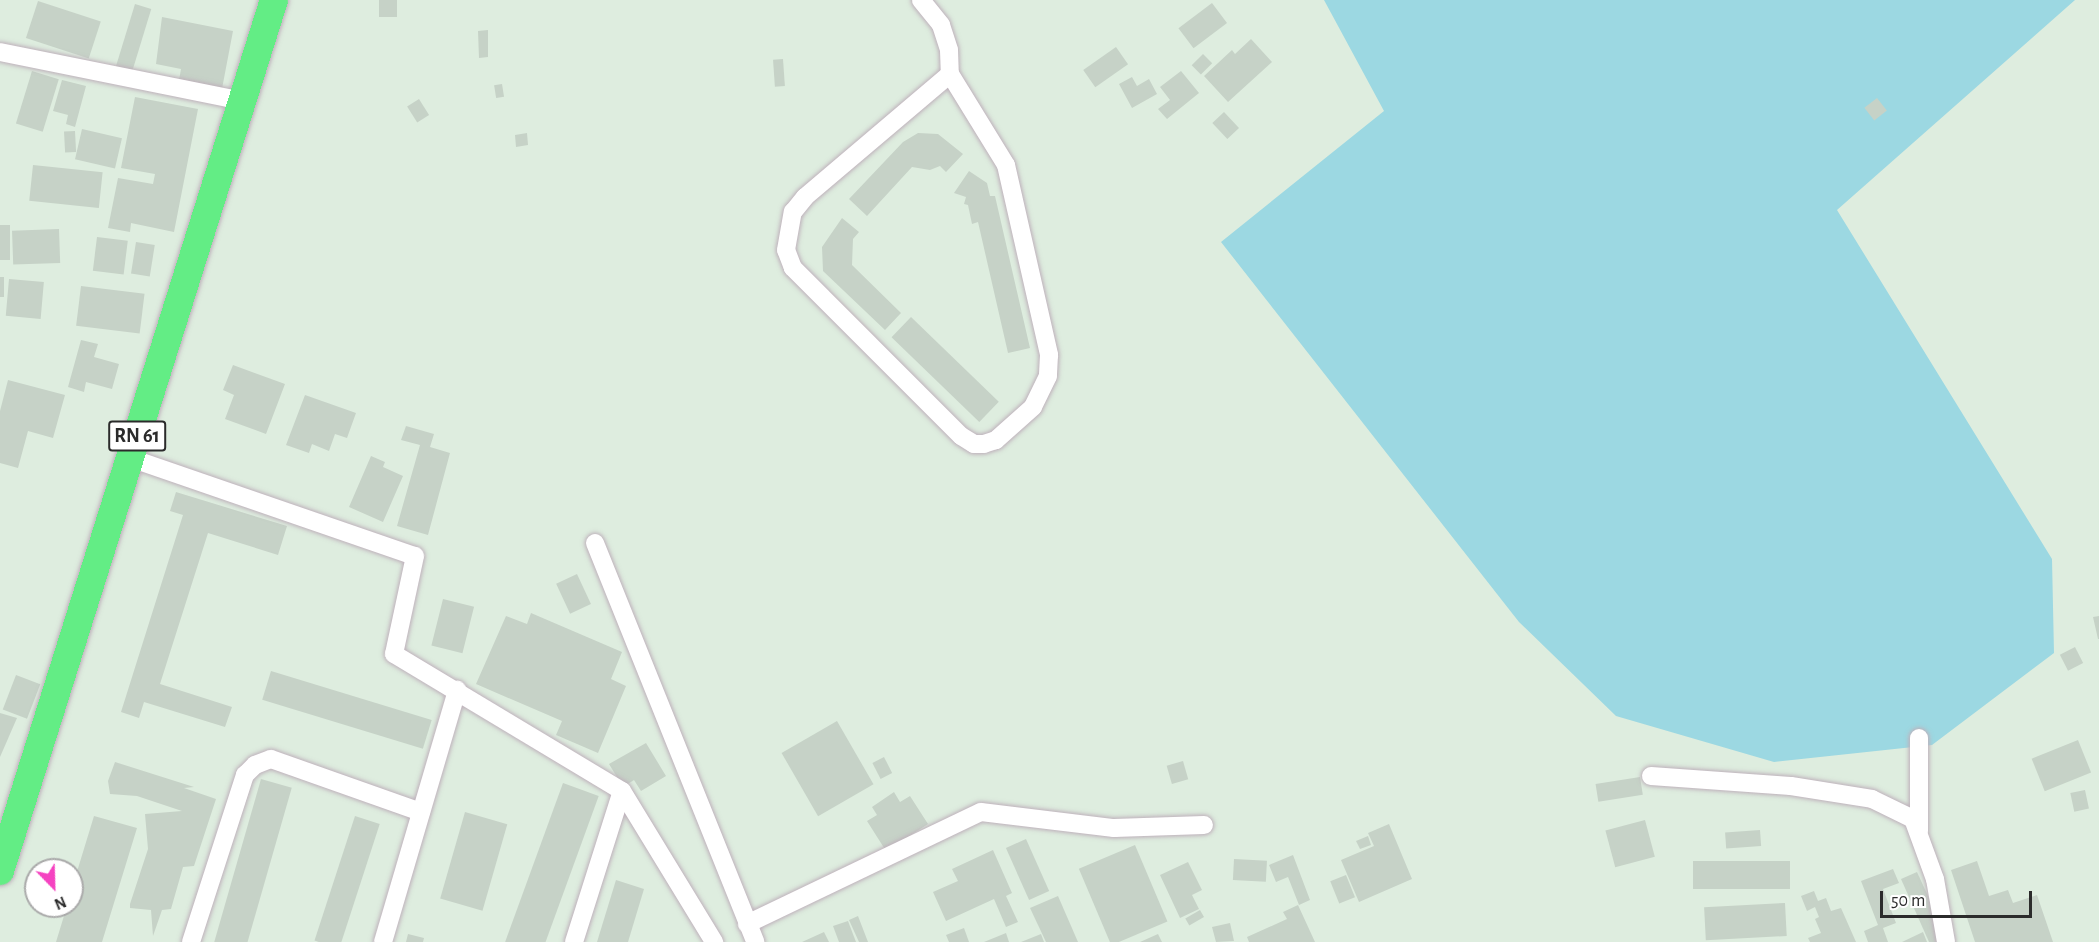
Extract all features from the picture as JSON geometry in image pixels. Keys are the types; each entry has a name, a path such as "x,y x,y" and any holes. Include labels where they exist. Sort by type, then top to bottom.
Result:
{"main road":[{"name":"RN 61","path":"0,871 274,0"}],"street":[{"path":"921,0 941,25 949,50 950,74 1006,165 1049,355 1048,376 1033,407 1003,435 984,444 974,444 961,436 793,268 786,250 793,212 806,197 950,74"},
{"path":"0,52 242,101"},
{"path":"130,458 415,556 394,654 622,791 714,942"},
{"path":"595,543 755,942"},
{"path":"383,942 457,690"},
{"path":"1919,738 1919,836"},
{"path":"191,942 245,775 255,765 271,759 421,812"},
{"path":"1651,776 1791,786 1872,799 1913,819 1935,879 1946,942"},
{"path":"574,942 622,791"},
{"path":"747,924 981,812 1114,828 1204,825"}],"shaded area":[{"path":"1324,0 2075,0 1837,210 2052,559 2054,653 1932,745 1774,762 1616,716 1519,622 1221,242 1384,111"}],"building":[{"path":"379,0 397,0 397,17 379,17"},
{"path":"38,1 101,21 89,58 26,38"},
{"path":"1212,3 1227,23 1194,48 1178,28"},
{"path":"135,4 151,9 131,75 115,70"},
{"path":"162,17 233,31 221,94 178,86 181,69 156,64"},
{"path":"488,30 488,57 479,58 478,31"},
{"path":"1251,39 1272,62 1228,102 1204,76 1232,50 1235,54"},
{"path":"1116,47 1128,64 1095,87 1083,70"},
{"path":"1203,54 1212,63 1201,75 1192,65"},
{"path":"783,59 785,86 775,87 773,60"},
{"path":"32,71 59,79 43,132 16,124"},
{"path":"1181,71 1199,93 1167,119 1158,109 1170,100 1160,87"},
{"path":"1132,77 1137,86 1149,79 1157,94 1132,108 1119,84"},
{"path":"62,80 86,86 75,127 66,124 68,115 53,111"},
{"path":"502,84 504,97 496,98 494,85"},
{"path":"135,97 198,109 174,232 131,223 130,232 108,228 118,178 153,184 155,174 121,168"},
{"path":"1877,98 1887,111 1874,120 1864,108"},
{"path":"419,99 429,115 417,123 407,106"},
{"path":"1224,112 1239,128 1227,139 1212,123"},
{"path":"82,129 122,138 115,168 75,159"},
{"path":"75,131 76,152 65,153 64,132"},
{"path":"527,133 528,145 516,147 515,135"},
{"path":"918,133 938,134 963,154 946,172 940,166 930,170 912,167 867,216 849,199 903,142"},
{"path":"33,165 103,172 99,208 29,201"},
{"path":"969,171 987,183 990,196 995,196 1030,348 1008,353 978,222 972,224 968,205 964,204 966,197 954,193"},
{"path":"842,218 859,232 853,239 852,265 901,313 885,330 823,271 822,247"},
{"path":"0,225 10,225 10,260 0,260"},
{"path":"59,229 60,263 13,265 12,231"},
{"path":"97,237 128,241 124,275 93,271"},
{"path":"136,242 155,245 150,277 131,274"},
{"path":"0,277 4,277 4,297 0,297"},
{"path":"9,279 44,282 41,319 6,316"},
{"path":"81,286 145,294 140,334 76,326"},
{"path":"911,317 999,402 979,422 892,337"},
{"path":"81,340 98,344 94,357 119,364 112,389 86,382 84,392 68,387"},
{"path":"233,365 285,384 266,434 225,419 234,395 223,390"},
{"path":"8,380 65,395 53,438 28,431 18,468 0,463 0,411"},
{"path":"305,395 356,413 347,438 335,434 329,451 312,444 309,453 286,445"},
{"path":"406,426 434,434 430,447 450,453 428,535 397,526 420,445 401,440"},
{"path":"371,456 385,462 383,467 403,476 383,522 349,507"},
{"path":"176,492 287,526 278,555 208,533 160,684 232,707 225,727 144,702 139,718 121,712 183,515 170,511"},
{"path":"577,574 591,604 570,614 556,584"},
{"path":"443,599 474,607 462,653 431,646"},
{"path":"531,613 622,652 611,679 626,686 598,753 556,735 562,721 476,684 506,616 527,624"},
{"path":"2099,616 2099,639 2098,639 2093,617"},
{"path":"2075,647 2083,663 2068,671 2060,655"},
{"path":"271,671 432,720 423,749 262,700"},
{"path":"16,675 40,684 27,719 3,710"},
{"path":"0,713 17,718 0,757"},
{"path":"837,721 874,784 818,816 782,753"},
{"path":"2078,740 2091,772 2045,791 2032,759"},
{"path":"646,743 666,776 641,791 634,780 623,787 609,764"},
{"path":"884,757 892,773 881,779 872,763"},
{"path":"1183,761 1188,779 1172,784 1167,766"},
{"path":"115,762 194,787 184,788 216,799 194,866 183,867 171,909 162,910 153,936 151,910 130,908 148,849 145,814 182,811 137,796 110,794 108,781"},
{"path":"1640,777 1643,795 1598,802 1596,784"},
{"path":"261,779 292,788 248,942 214,942"},
{"path":"563,783 599,796 546,942 505,942"},
{"path":"2085,790 2089,809 2074,812 2070,793"},
{"path":"894,792 900,802 910,796 928,824 886,851 867,821 877,815 872,807"},
{"path":"465,812 507,824 482,911 440,899"},
{"path":"94,816 137,828 102,942 56,942 63,918 84,918 84,858 81,858"},
{"path":"355,816 380,824 341,942 315,941"},
{"path":"1645,820 1655,857 1615,867 1605,831"},
{"path":"1389,824 1412,879 1359,902 1341,860 1374,846 1368,833"},
{"path":"1760,830 1761,846 1726,848 1725,832"},
{"path":"1368,836 1371,845 1360,849 1356,841"},
{"path":"1026,839 1049,891 1029,900 1006,848"},
{"path":"1135,845 1167,921 1119,942 1110,942 1079,869"},
{"path":"993,850 1012,893 1006,896 1018,922 1006,927 994,899 946,921 933,892 958,881 952,869"},
{"path":"1293,855 1310,900 1299,905 1288,877 1276,882 1269,865"},
{"path":"1234,859 1267,861 1266,882 1233,880"},
{"path":"1693,861 1790,861 1790,889 1693,889"},
{"path":"1977,861 1989,896 2008,890 2013,903 2037,895 2053,942 1975,942 1951,870"},
{"path":"1188,862 1202,890 1192,895 1199,909 1180,918 1160,875"},
{"path":"1893,869 1899,883 1883,889 1896,923 1883,928 1888,942 1868,942 1864,931 1878,925 1861,881"},
{"path":"1917,872 1949,942 1929,942 1901,879"},
{"path":"1346,875 1355,897 1339,904 1330,881"},
{"path":"616,880 644,889 628,942 597,942"},
{"path":"1814,891 1818,901 1826,898 1831,911 1841,908 1856,942 1810,942 1808,938 1821,933 1815,919 1819,917 1815,907 1807,911 1801,896"},
{"path":"1058,896 1078,942 1046,942 1030,908"},
{"path":"1785,903 1787,936 1706,940 1704,907"},
{"path":"1298,905 1315,942 1249,942 1247,937 1287,919 1283,912"},
{"path":"1200,910 1204,917 1189,925 1185,918"},
{"path":"858,916 868,942 859,942 849,920"},
{"path":"848,921 856,942 839,942 833,926"},
{"path":"1230,923 1234,941 1216,942 1212,927"},
{"path":"964,928 969,942 949,942 946,935"},
{"path":"824,932 829,942 802,942"},
{"path":"1923,932 1927,942 1902,942"},
{"path":"1006,933 1009,942 984,942"},
{"path":"408,934 424,938 423,942 406,942"},
{"path":"1041,934 1044,942 1021,942"},
{"path":"1158,934 1162,942 1140,942"}]}
